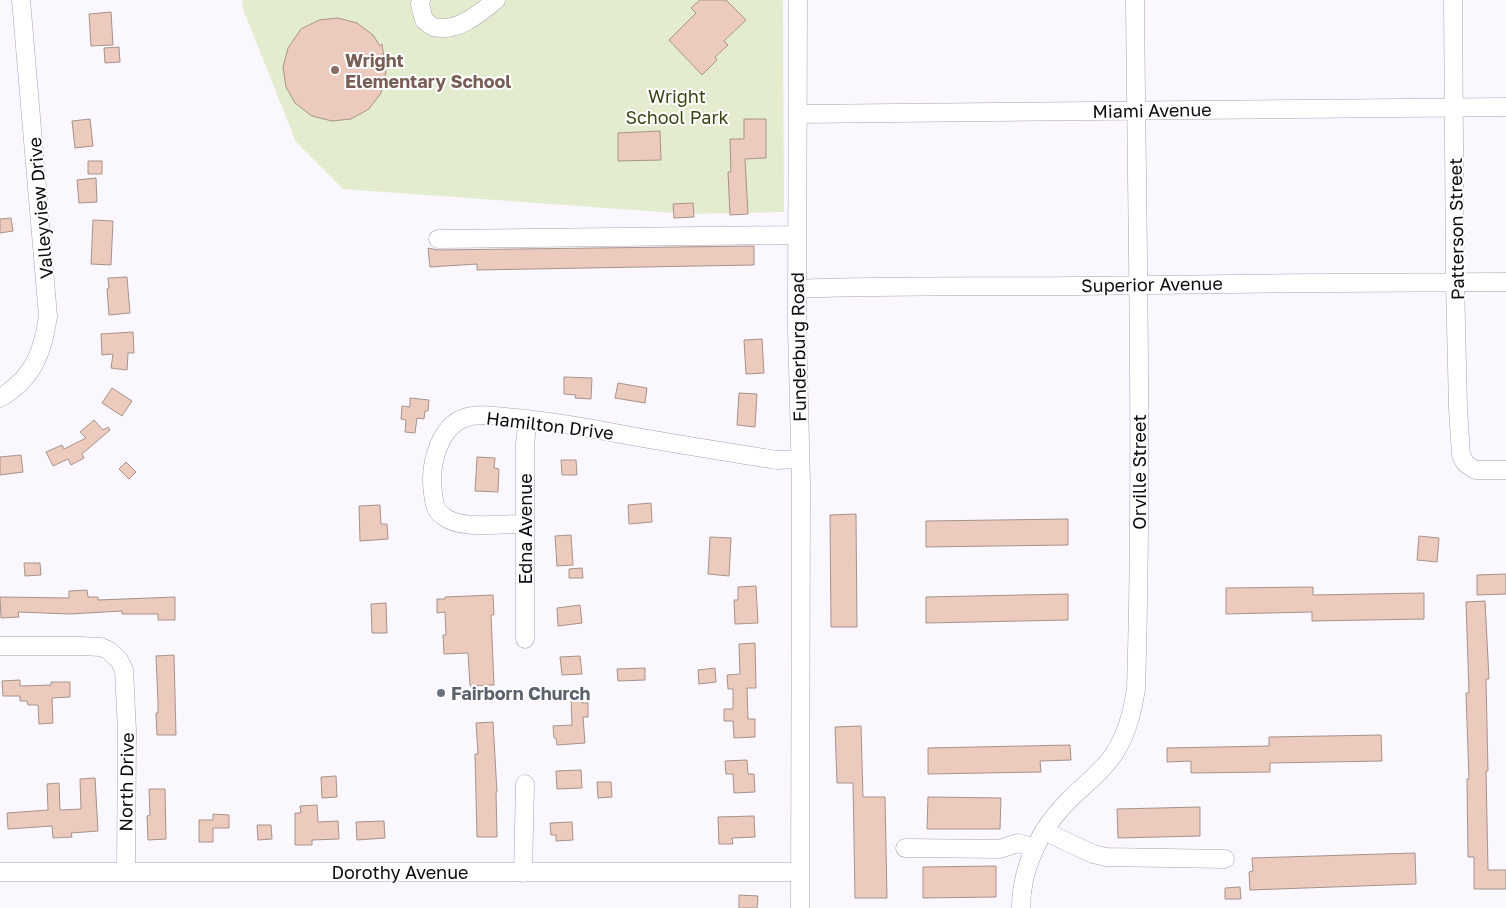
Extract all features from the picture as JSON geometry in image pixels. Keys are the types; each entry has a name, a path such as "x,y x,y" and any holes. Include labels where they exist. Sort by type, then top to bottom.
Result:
{"street":[{"name":"Valleyview Drive","path":"0,398 19,385 34,366 43,344 48,316 21,0"},
{"path":"421,0 420,4 424,20 434,27 450,27 473,19 496,0"},
{"name":"Funderburg Road","path":"798,0 797,289 800,459 800,908"},
{"name":"Orville Street","path":"1021,908 1024,885 1035,848 1044,831 1062,807 1106,764 1122,740 1132,714 1136,690 1140,364 1137,284 1135,0"},
{"name":"Patterson Street","path":"1453,0 1455,282 1458,408 1462,458 1474,470 1506,470"},
{"name":"Miami Avenue","path":"798,114 1506,107"},
{"path":"438,239 797,235"},
{"name":"Superior Avenue","path":"797,289 870,286 1506,282"},
{"name":"Hamilton Drive","path":"524,524 470,525 451,521 436,510 432,488 433,468 438,449 444,435 452,425 461,419 471,416 528,419 776,460 800,459"},
{"name":"Edna Avenue","path":"525,639 525,444 528,419"},
{"name":"North Drive","path":"0,646 101,647 108,650 119,660 124,670 127,731 126,872"},
{"path":"524,873 525,784"},
{"path":"1044,831 1092,854 1106,857 1226,859"},
{"path":"905,848 1000,848 1018,843 1035,848"},
{"name":"Dorothy Avenue","path":"0,872 800,872"}],"green space":[{"name":"Wright School Park","path":"242,0 783,0 784,212 689,214 343,189 296,142 243,9"}],"building":[{"path":"700,0 726,0 746,20 724,41 728,45 715,57 717,60 702,75 669,40 696,13 691,8"},
{"path":"111,12 113,45 91,46 89,14"},
{"name":"Wright Elementary School","path":"338,18 357,23 373,35 380,46 382,44 386,72 381,93 369,109 351,119 332,121 312,116 295,103 286,87 283,67 288,48 301,29 319,20"},
{"path":"119,47 120,62 105,63 104,48"},
{"path":"90,119 93,146 75,148 72,121"},
{"path":"744,119 766,119 766,158 745,159 748,214 730,215 728,172 731,172 730,139 744,139"},
{"path":"660,131 661,160 618,161 618,133"},
{"path":"88,161 102,161 102,174 88,174"},
{"path":"96,178 97,202 79,203 77,180"},
{"path":"693,203 694,217 674,218 673,204"},
{"path":"11,218 13,231 0,233 0,219"},
{"path":"93,220 113,221 111,265 91,264"},
{"path":"754,246 754,265 477,270 477,264 430,267 428,248 438,250"},
{"path":"127,277 130,313 109,315 108,278"},
{"path":"133,332 134,353 128,353 127,370 111,368 113,354 102,355 101,334"},
{"path":"762,339 764,373 746,374 744,340"},
{"path":"564,377 592,378 591,399 575,398 576,395 564,394"},
{"path":"618,383 647,388 645,403 615,398"},
{"path":"112,388 132,401 122,416 102,403"},
{"path":"739,393 757,394 755,427 737,425"},
{"path":"410,398 429,400 428,411 425,411 424,419 417,418 415,433 405,432 406,420 401,419 402,406 410,407"},
{"path":"94,420 103,430 108,427 110,430 82,454 84,458 71,465 68,459 53,466 46,452 62,445 64,449 86,438 80,432"},
{"path":"21,455 23,472 0,475 0,457"},
{"path":"477,457 495,458 494,468 499,469 498,492 475,491"},
{"path":"561,460 576,460 577,475 562,475"},
{"path":"126,462 136,472 129,479 119,469"},
{"path":"651,503 652,522 629,524 628,505"},
{"path":"380,505 381,524 387,524 388,539 360,541 359,506"},
{"path":"856,514 857,627 831,627 830,515"},
{"path":"1068,519 1068,545 926,547 926,521"},
{"path":"571,535 573,565 557,566 555,536"},
{"path":"1419,536 1439,538 1437,562 1417,560"},
{"path":"710,537 731,538 729,576 708,574"},
{"path":"24,563 40,563 41,575 25,576"},
{"path":"582,568 583,578 569,578 569,569"},
{"path":"1506,574 1506,594 1477,595 1477,575"},
{"path":"756,586 758,623 735,624 734,600 738,600 738,587"},
{"path":"1313,587 1313,595 1424,593 1424,619 1312,621 1312,612 1226,614 1226,588"},
{"path":"87,590 88,597 98,597 98,600 175,597 175,620 158,620 158,614 122,614 122,611 70,614 18,612 19,617 1,618 0,597 69,598 69,591"},
{"path":"1068,594 1068,620 926,623 926,597"},
{"path":"493,595 494,615 491,615 494,685 470,686 468,653 444,654 443,635 446,635 445,612 437,613 437,599"},
{"path":"1485,601 1489,679 1486,679 1488,870 1506,870 1506,889 1474,889 1474,857 1468,857 1467,779 1469,779 1466,693 1469,693 1466,602"},
{"path":"386,603 387,633 372,633 371,604"},
{"path":"580,605 582,623 558,626 557,608"},
{"path":"755,643 756,688 747,688 748,719 755,719 755,737 734,738 733,721 724,721 724,709 733,709 733,689 728,689 727,675 740,674 739,644"},
{"path":"174,655 176,735 157,735 156,656"},
{"path":"580,656 582,674 562,675 560,657"},
{"path":"645,668 645,680 618,681 617,669"},
{"path":"715,668 716,682 699,684 698,670"},
{"path":"20,680 20,686 51,685 51,682 70,682 70,697 52,698 53,723 39,724 38,705 28,705 27,701 20,701 20,696 3,696 2,681"},
{"path":"571,698 582,698 582,703 588,703 588,717 583,717 585,743 557,745 553,726 572,725"},
{"path":"493,722 497,792 497,837 477,837 475,754 478,754 476,723"},
{"path":"861,726 863,797 885,797 887,898 855,898 853,783 837,783 835,727"},
{"path":"1381,735 1382,761 1270,763 1270,772 1191,773 1191,761 1167,762 1167,748 1269,746 1269,737"},
{"path":"1070,745 1071,760 1040,761 1041,772 928,774 928,748"},
{"path":"747,760 748,774 754,774 755,792 734,793 733,774 726,774 725,761"},
{"path":"581,770 582,788 557,789 556,771"},
{"path":"336,776 337,797 322,798 321,777"},
{"path":"95,778 98,831 71,833 72,837 53,838 52,826 8,829 7,813 48,810 47,784 59,783 60,810 81,809 80,779"},
{"path":"597,782 611,782 612,797 598,798"},
{"path":"149,789 165,789 166,839 148,840 147,816 150,815"},
{"path":"928,797 1001,798 1000,829 927,829"},
{"path":"317,805 318,822 338,821 339,839 312,840 312,845 295,845 295,813 301,813 300,806"},
{"path":"1200,807 1200,836 1118,838 1117,809"},
{"path":"213,814 229,815 229,828 213,828 213,842 199,842 199,820 213,820"},
{"path":"754,816 755,837 732,838 733,844 719,844 718,817"},
{"path":"384,821 385,838 357,840 356,822"},
{"path":"572,822 573,840 556,841 556,835 551,835 550,823"},
{"path":"257,825 271,825 272,839 258,840"},
{"path":"1415,853 1416,884 1250,890 1249,872 1253,871 1252,858"},
{"path":"996,866 996,897 923,898 923,867"},
{"path":"1240,887 1241,899 1225,899 1225,888"},
{"path":"739,895 758,896 757,908 739,908"}],"place":[{"name":"Wright Elementary School","path":"335,70"},
{"name":"Fairborn Church","path":"441,693"}]}
